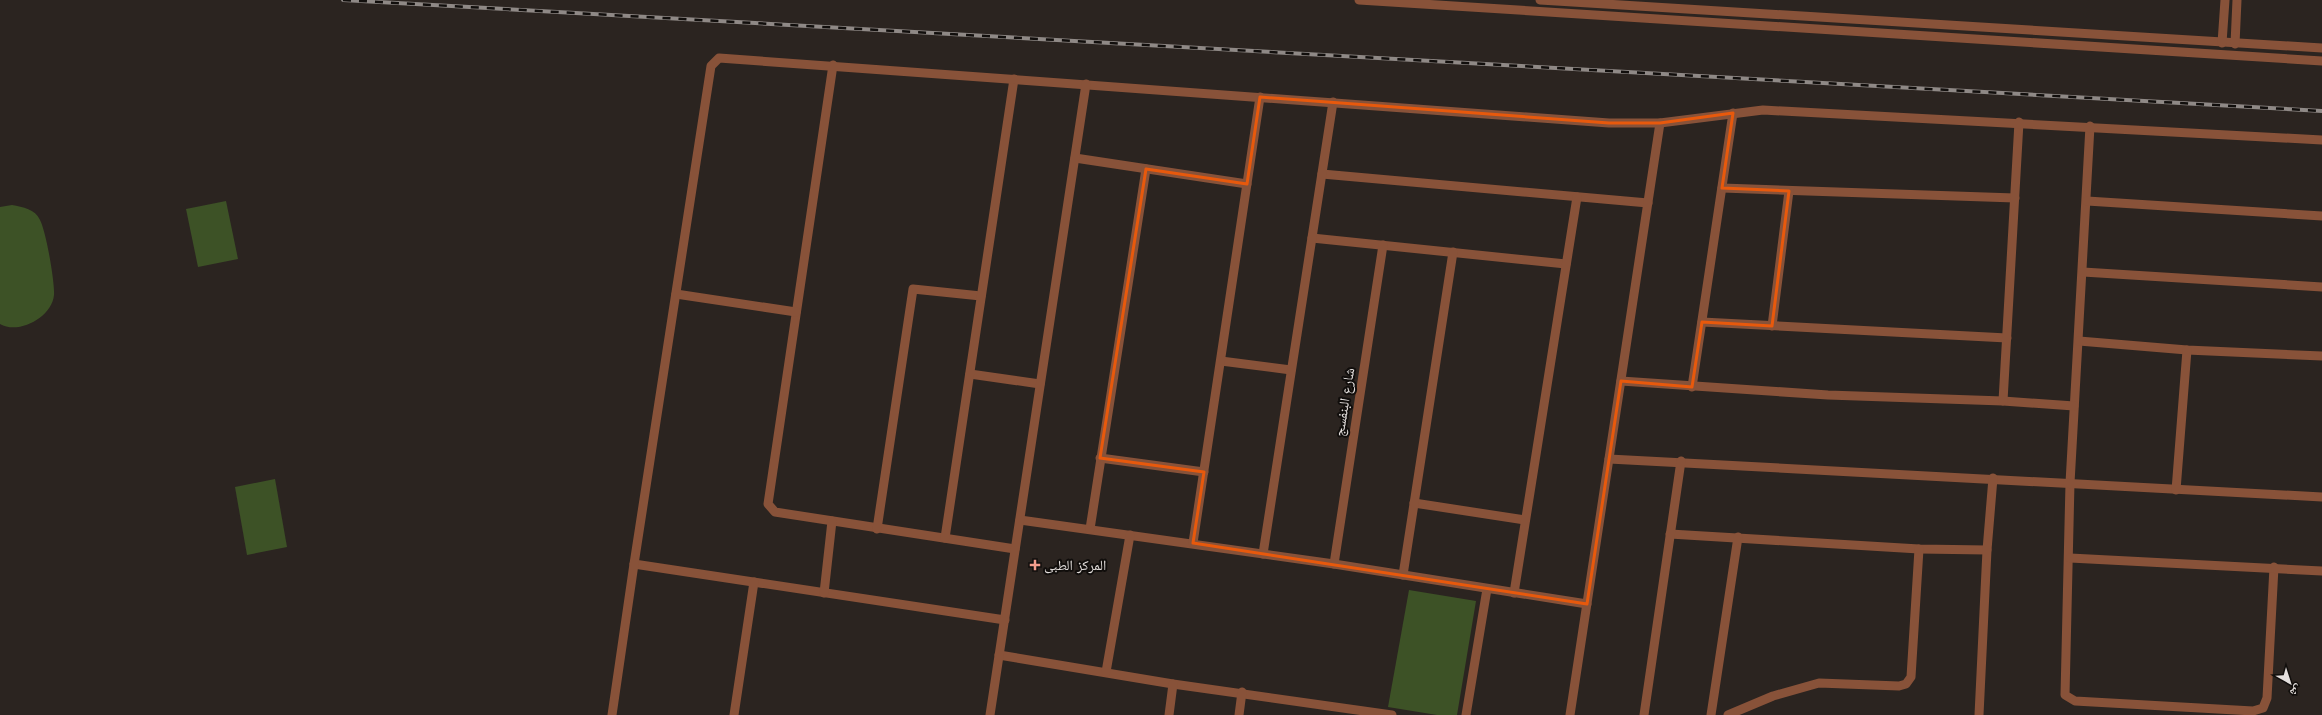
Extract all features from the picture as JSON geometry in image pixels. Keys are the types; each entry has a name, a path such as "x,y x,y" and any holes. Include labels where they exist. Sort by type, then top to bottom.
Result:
{"street":[{"path":"1359,0 2322,61"},
{"path":"1540,0 2322,48"},
{"path":"2222,43 2225,0"},
{"path":"2237,0 2240,44 2243,56"},
{"path":"612,715 712,62 722,57 1609,123 1660,123 1763,110 2019,122 2322,140"},
{"path":"833,65 768,504 775,512 877,529 1016,549"},
{"path":"945,538 1014,79"},
{"path":"990,715 1086,84"},
{"path":"1193,543 1260,97"},
{"path":"1263,554 1333,102"},
{"path":"1692,387 1733,113"},
{"path":"2003,401 2019,122"},
{"path":"1570,715 1660,123"},
{"path":"2090,126 2087,201 2070,482 2070,558 2064,686 2065,695 2075,700 2258,711 2266,704 2274,567"},
{"path":"1075,158 1247,184"},
{"path":"1090,529 1146,169"},
{"path":"1322,174 1648,203"},
{"path":"1722,188 2015,198"},
{"path":"1772,326 1790,191"},
{"path":"1514,593 1577,197"},
{"path":"2087,201 2322,216"},
{"path":"1312,238 1566,264"},
{"name":"شارع البنفسج","path":"1334,564 1383,245"},
{"path":"1403,575 1453,252"},
{"path":"2083,272 2322,287"},
{"path":"877,529 913,289 981,296"},
{"path":"676,294 796,312"},
{"path":"1702,322 2007,338"},
{"path":"2079,341 2187,350 2322,356"},
{"path":"2176,490 2187,350"},
{"path":"1221,360 1291,370"},
{"path":"970,374 1040,384"},
{"path":"1621,381 1828,395 2003,401 2074,406"},
{"path":"1100,458 1204,472"},
{"path":"1609,459 1681,461 2322,497"},
{"path":"1644,715 1681,461"},
{"path":"1979,715 1987,550 1993,478"},
{"path":"1414,503 1525,520"},
{"path":"1020,520 1193,543 1587,604"},
{"path":"824,593 832,521"},
{"path":"1670,534 1919,549 1987,550"},
{"path":"1106,672 1130,535"},
{"path":"1711,715 1738,537"},
{"path":"1728,715 1773,696 1818,682 1899,686 1906,684 1911,677 1919,549"},
{"path":"2070,558 2274,567 2322,571"},
{"path":"634,564 1005,620"},
{"path":"734,715 754,582"},
{"path":"1466,715 1486,589"},
{"path":"999,655 1173,684 1242,692 1392,715"},
{"path":"1169,715 1173,684"},
{"path":"1239,715 1242,692"}],"highlighted area":[{"path":"1260,97 1609,123 1660,123 1733,113 1722,188 1789,191 1772,326 1702,322 1692,387 1621,381 1587,604 1193,543 1204,472 1100,458 1146,169 1247,184"}],"green space":[{"path":"226,201 238,259 198,267 186,209"},
{"path":"12,205 32,211 40,220 52,269 54,295 52,303 41,317 25,325 8,327 0,324 0,207"},
{"path":"275,479 287,547 247,555 235,487"},
{"path":"1409,590 1476,601 1457,715 1437,715 1388,707"}],"railway":[{"path":"343,0 2322,111"}],"place":[{"name":"المركز الطبى","path":"1035,565"}]}
